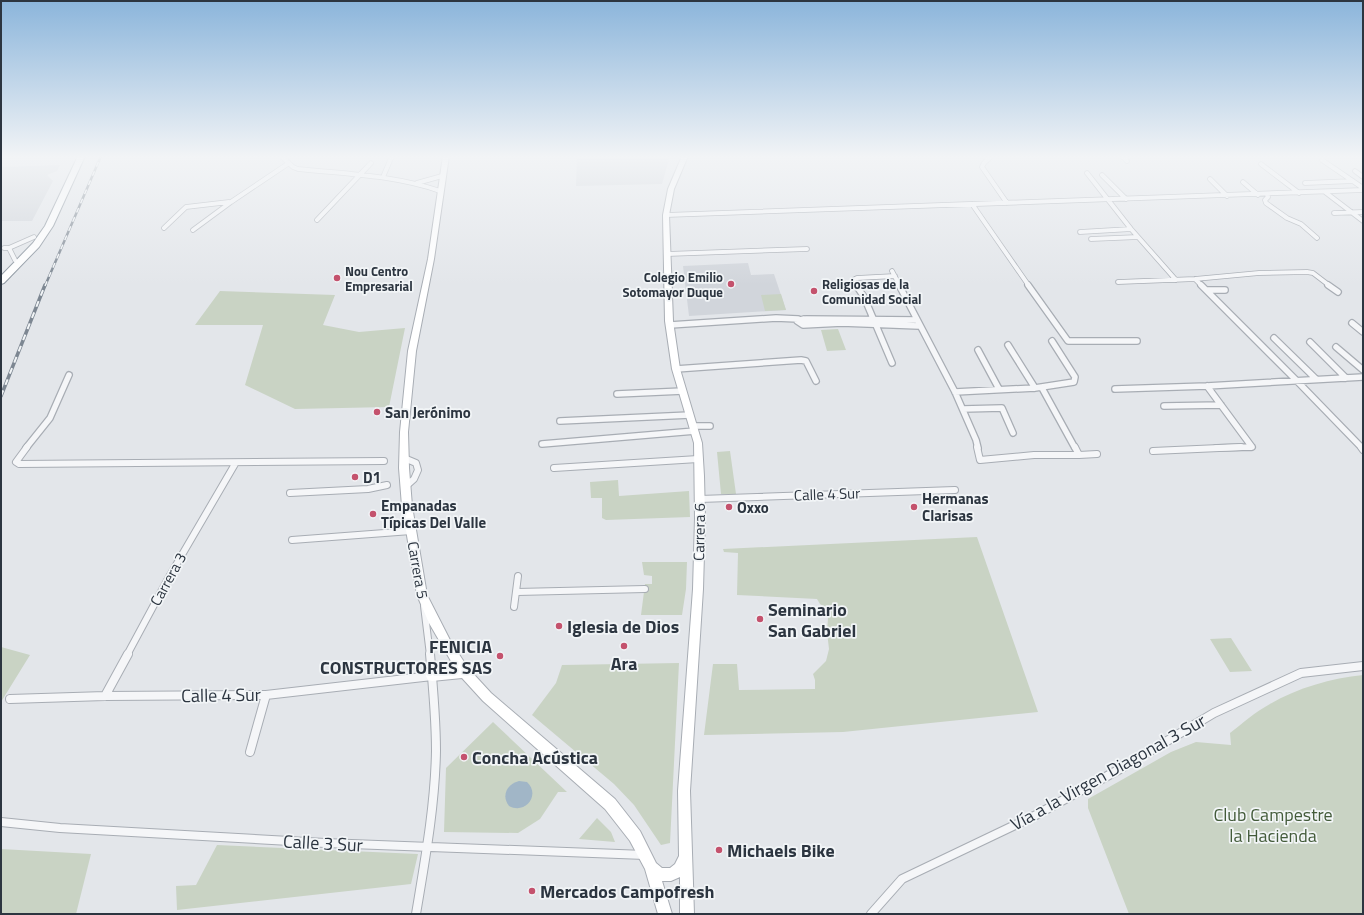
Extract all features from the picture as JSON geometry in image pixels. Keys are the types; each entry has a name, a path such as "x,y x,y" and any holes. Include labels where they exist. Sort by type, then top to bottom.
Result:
{"highway":[{"path":"1,273 15,260 34,238 55,199"},
{"path":"1,281 36,245 49,226 62,199"}],"main road":[{"name":"Carrera 5","path":"422,595 405,486 404,432 412,351 431,259 439,199"},
{"name":"Carrera 6","path":"670,199 666,215 670,325 676,369 695,429 700,499 698,589 684,791 687,914"},
{"path":"422,595 444,640 464,672 487,697 610,804 636,836 656,873 663,876 671,876 678,872 683,865 685,857"},
{"path":"432,676 464,672"},
{"path":"649,861 665,914"}],"street":[{"path":"194,230 236,199"},
{"path":"317,220 337,199"},
{"path":"1004,199 1007,203"},
{"path":"1107,199 1176,280"},
{"path":"666,215 823,211 1136,199"},
{"path":"1266,199 1265,200 1266,203 1287,218 1301,224 1317,238"},
{"path":"1333,199 1363,221"},
{"path":"164,228 186,207 231,202"},
{"path":"972,204 1068,341 1137,341"},
{"path":"1334,213 1363,212"},
{"path":"1080,232 1131,229"},
{"path":"1091,239 1138,237"},
{"path":"15,260 7,248 34,238"},
{"path":"667,254 807,249"},
{"path":"1118,282 1195,279 1259,273 1307,272 1313,273 1338,292"},
{"path":"892,363 864,297 853,280 856,278 893,274 963,409 976,440 980,460 1034,455 1097,454"},
{"path":"1195,279 1296,380 1363,450"},
{"path":"1206,290 1225,290"},
{"path":"670,325 776,318 798,319 806,322 856,321 919,326"},
{"path":"906,320 909,326"},
{"path":"874,322 917,320"},
{"path":"1352,323 1363,332"},
{"path":"1274,338 1316,379"},
{"path":"955,392 1042,388 1074,382 1075,377 1052,341"},
{"path":"1310,342 1346,378"},
{"path":"1008,345 1035,388"},
{"path":"1336,347 1363,370"},
{"path":"978,350 999,389"},
{"path":"676,369 801,360 806,361 816,381"},
{"path":"69,375 50,418 20,456 16,462 19,464 235,464 384,461"},
{"path":"1115,389 1207,386 1363,377"},
{"path":"1153,451 1252,447 1207,386"},
{"path":"1042,388 1079,455"},
{"path":"617,394 683,391"},
{"path":"1164,406 1221,405"},
{"path":"963,409 1002,408 1013,433"},
{"path":"560,421 690,415"},
{"path":"542,444 695,429 710,426"},
{"path":"404,458 411,459 419,468 418,474 414,480 405,486"},
{"path":"554,468 698,459"},
{"name":"Carrera 3","path":"105,696 169,577 235,464"},
{"path":"290,493 368,489 387,485"},
{"name":"Calle 4 Sur","path":"700,499 955,490"},
{"path":"292,540 411,531"},
{"path":"514,607 518,576"},
{"path":"517,592 645,589"},
{"name":"Carrera 5","path":"416,914 428,848 436,771 432,676 422,595"},
{"name":"Vía a la Virgen Diagonal 3 Sur","path":"871,914 902,879 1036,815 1120,769 1214,713 1301,673 1363,666"},
{"name":"Calle 4 Sur","path":"10,698 266,695 432,676"},
{"path":"250,752 266,695"},
{"name":"Calle 3 Sur","path":"1,822 60,828 649,861"}],"shaded area":[{"path":"1,199 44,199 32,221 1,221"},
{"name":"Colegio Emilio Sotomayor Duque","path":"748,263 751,275 774,274 786,310 689,316 683,266"}],"green space":[{"path":"220,291 335,295 323,325 359,332 405,328 389,407 295,409 245,385 263,325 195,325"},
{"path":"781,294 786,310 765,311 761,295"},
{"path":"838,329 846,350 827,351 821,330"},
{"path":"730,451 736,494 721,494 717,452"},
{"path":"618,480 619,496 689,491 690,517 606,520 602,518 602,498 591,498 590,482"},
{"path":"977,537 1038,712 843,732 704,735 713,664 737,664 739,690 815,689 813,674 826,661 829,649 827,632 828,618 825,607 820,604 817,599 737,595 738,553 724,552 723,549"},
{"path":"642,562 687,562 686,589 682,615 641,615 645,584 652,584 652,576 644,575"},
{"path":"1231,638 1252,671 1230,672 1210,639"},
{"path":"1,647 30,655 1,702"},
{"path":"679,663 670,843 661,845 634,805 614,784 532,715 556,683 562,665"},
{"name":"Club Campestre la Hacienda","path":"1363,675 1363,914 1129,914 1088,808 1088,799 1171,752 1196,742 1231,745 1230,733 1259,710 1280,698 1327,681"},
{"path":"493,722 567,792 558,792 540,819 518,833 444,832 446,768"},
{"path":"597,818 611,832 615,842 579,839"},
{"path":"217,845 418,854 411,884 177,910 176,886 196,885"},
{"path":"1,849 91,854 76,914 1,914"}],"water":[{"path":"519,781 527,782 531,787 532,798 525,806 515,808 509,806 505,794 511,785"}],"railway":[{"path":"45,286 83,199"},
{"path":"1,396 45,285"}],"place":[{"name":"Nou Centro Empresarial","path":"337,278"},
{"name":"Colegio Emilio Sotomayor Duque","path":"731,284"},
{"name":"Religiosas de la Comunidad Social","path":"814,291"},
{"name":"San Jerónimo","path":"377,412"},
{"name":"D1","path":"355,477"},
{"name":"Oxxo","path":"729,507"},
{"name":"Hermanas Clarisas","path":"914,507"},
{"name":"Empanadas Típicas Del Valle","path":"373,514"},
{"name":"Seminario San Gabriel","path":"760,619"},
{"name":"Iglesia de Dios","path":"559,626"},
{"name":"Ara","path":"624,646"},
{"name":"FENICIA CONSTRUCTORES SAS","path":"500,656"},
{"name":"Concha Acústica","path":"464,757"},
{"name":"Michaels Bike","path":"719,850"},
{"name":"Mercados Campofresh","path":"532,891"}]}
